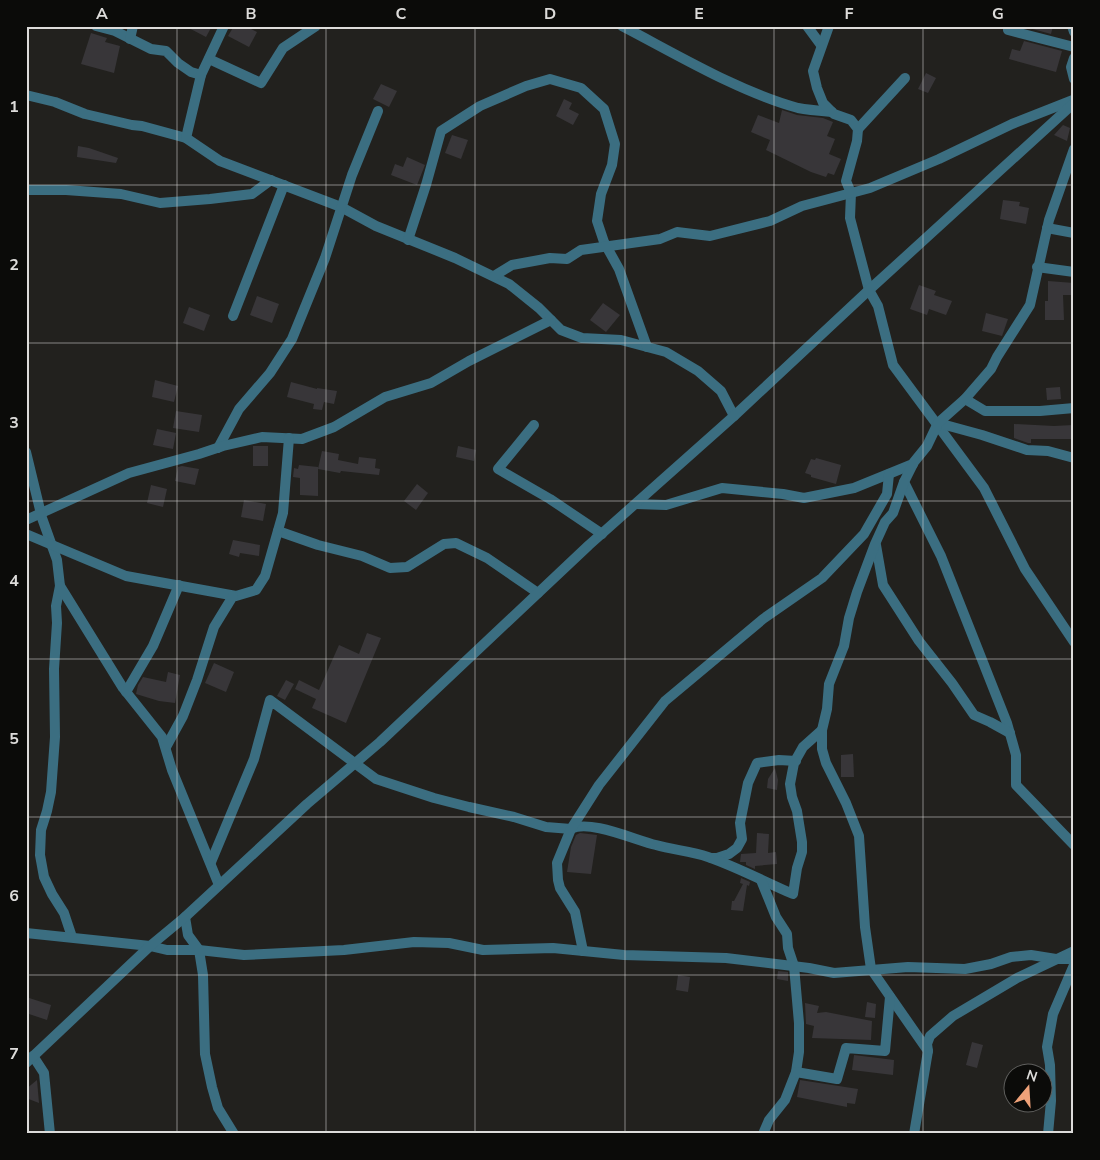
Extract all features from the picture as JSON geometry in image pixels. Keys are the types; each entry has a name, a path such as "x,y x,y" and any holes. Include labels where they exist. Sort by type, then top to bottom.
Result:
{"street":[{"path":"96,26 151,48 166,51 178,63 192,72 201,75"},
{"path":"130,39 133,26"},
{"path":"186,138 201,75 224,26"},
{"path":"209,59 261,83 283,48 316,26"},
{"path":"622,26 752,91 799,108 832,112 851,120 858,129 858,141 846,181 851,193 850,218 869,290 878,306 893,365 984,488 1025,569 1074,642"},
{"path":"807,26 821,46"},
{"path":"829,26 814,71 823,103 832,112"},
{"path":"1072,26 1074,32"},
{"path":"1008,30 1074,47"},
{"path":"1074,58 1070,67 1074,79"},
{"path":"858,129 905,78"},
{"path":"408,240 441,131 480,106 526,86 550,79 581,88 604,109 615,144 612,164 601,194 597,221 619,269 647,347"},
{"path":"26,95 55,102 85,114 142,126 186,138 220,161 342,207 376,226 494,276 509,284 540,308 561,330 582,338 621,340 666,352 698,371 721,391 734,416"},
{"path":"494,276 512,265 550,258 567,259 580,250 660,239 677,232 710,236 770,222 802,206 870,188 939,159 1012,124 1074,101"},
{"path":"50,1134 44,1073 30,1060 150,946 185,917 307,804 355,763 1074,101"},
{"path":"218,448 227,428 239,409 270,373 292,339 325,258 352,175 378,111"},
{"path":"928,1051 871,969 865,927 858,836 846,803 826,763 822,749 822,730 828,709 830,684 844,646 849,618 857,592 885,522 893,513 904,482 913,464 927,446 938,424 965,399 994,365 997,357 1030,305 1047,228 1074,149"},
{"path":"26,190 66,190 121,194 160,203 252,194 271,180"},
{"path":"233,316 284,185"},
{"path":"1047,228 1074,233"},
{"path":"1038,268 1074,272"},
{"path":"26,520 129,473 262,437 302,439 334,427 384,397 431,383 469,361 551,320"},
{"path":"965,399 985,411 1040,411 1074,408"},
{"path":"938,424 982,435 1027,450 1048,451 1074,458"},
{"path":"534,425 498,469 550,499 602,534"},
{"path":"26,534 126,576 233,596 256,590 265,576 283,513 289,438"},
{"path":"26,452 41,513 57,560 60,586 56,606 57,623 54,669 55,737 51,792 41,830 40,855 44,876 64,914 72,937"},
{"path":"636,504 666,505 722,488 804,498 854,488 913,464"},
{"path":"583,950 575,912 560,888 558,863 571,829 599,785 665,701 762,619 822,578 864,534 888,494 889,474"},
{"path":"904,482 941,556 1010,733 1016,755 1016,785 1074,845"},
{"path":"278,531 318,545 362,556 390,568 407,567 444,544 456,543 487,558 538,593"},
{"path":"876,544 883,585 919,641 974,715 1010,733"},
{"path":"126,692 153,646 179,585"},
{"path":"60,586 126,692 162,737 172,770 219,886"},
{"path":"166,748 187,707 214,627 233,596"},
{"path":"210,862 254,759 270,700 376,779 434,798 546,827 571,829 574,827 595,827 656,846 690,851 793,894 797,868 802,852 802,842 790,784 796,761 803,747 822,730"},
{"path":"710,858 729,854 737,848 742,839 740,823 748,783 756,763 773,760 796,761"},
{"path":"762,880 776,917 787,934 788,948 794,966 799,1024 799,1052 796,1072 785,1100 769,1120 763,1134"},
{"path":"185,917 188,935 199,950 203,975 205,1054 218,1108 234,1134"},
{"path":"26,934 72,937 150,946 167,950 199,950 244,955 344,950 414,942 449,943 483,950 553,948 624,955 726,958 834,973 908,967 965,969 991,964 1011,957 1031,955 1056,959 1074,959"},
{"path":"914,1134 928,1051 927,1044 930,1036 953,1016 1017,978 1074,951"},
{"path":"1048,1134 1050,1065 1047,1047 1053,1014 1074,965"},
{"path":"796,1072 837,1079 846,1048 885,1051 890,997"}],"building":[{"path":"185,26 212,26 206,37"},
{"path":"234,26 245,26 257,32 249,47 228,36"},
{"path":"1029,26 1053,26 1051,34 1029,28"},
{"path":"91,33 107,38 105,42 120,46 114,73 81,64"},
{"path":"1024,41 1062,51 1056,72 1009,59 1012,49 1020,51"},
{"path":"926,73 936,78 928,93 918,89"},
{"path":"381,84 397,91 389,107 373,99"},
{"path":"564,99 572,103 569,109 579,114 573,125 556,116"},
{"path":"782,110 797,115 823,118 833,122 827,136 835,139 829,154 841,159 834,175 828,173 826,177 811,172 766,150 770,140 751,132 758,115 779,123"},
{"path":"1063,125 1070,128 1067,141 1054,135"},
{"path":"452,135 468,140 461,159 445,153"},
{"path":"78,146 118,158 116,163 77,157"},
{"path":"407,157 425,165 417,185 391,175 395,164 403,167"},
{"path":"1003,200 1020,202 1019,206 1029,208 1026,224 1000,219"},
{"path":"1048,281 1074,283 1074,295 1063,295 1064,320 1045,320 1045,301 1048,301"},
{"path":"919,285 936,291 934,295 952,301 946,315 929,309 927,315 910,309"},
{"path":"257,296 279,304 272,323 250,315"},
{"path":"603,303 620,315 606,332 590,320"},
{"path":"189,307 210,315 204,331 183,323"},
{"path":"986,313 1008,319 1002,336 982,331"},
{"path":"155,380 178,386 174,402 152,397"},
{"path":"291,382 317,389 337,391 334,404 324,402 322,410 313,409 314,404 287,397"},
{"path":"1060,387 1061,399 1047,400 1046,388"},
{"path":"176,411 202,415 199,432 173,428"},
{"path":"1014,424 1073,425 1074,439 1031,439 1031,443 1028,443 1014,438"},
{"path":"157,429 176,433 173,449 153,445"},
{"path":"253,446 268,446 268,466 253,466"},
{"path":"458,446 476,450 474,461 456,457"},
{"path":"322,451 339,454 338,460 358,464 359,457 376,459 375,468 380,469 379,475 341,471 340,473 318,469"},
{"path":"816,458 841,465 836,484 811,477 811,475 805,473 811,459 815,460"},
{"path":"299,465 318,467 318,496 300,495 300,478 293,477 294,468 298,469"},
{"path":"178,467 199,469 195,485 175,481"},
{"path":"417,484 428,493 416,510 404,501"},
{"path":"151,485 167,489 163,507 147,503"},
{"path":"244,500 266,504 263,521 241,517"},
{"path":"233,540 260,545 259,556 240,553 239,557 229,554"},
{"path":"367,633 381,638 346,723 312,708 316,699 295,689 299,680 319,690 339,645 359,654"},
{"path":"214,663 234,672 226,692 205,683"},
{"path":"168,672 180,675 175,703 159,701 136,694 138,685 143,677 166,682"},
{"path":"286,680 294,684 285,700 277,696"},
{"path":"853,754 854,777 841,777 841,755"},
{"path":"775,768 778,780 777,790 767,788 768,779"},
{"path":"580,833 597,835 591,874 567,872 571,847 576,835"},
{"path":"757,833 769,834 768,853 776,852 777,864 755,866 755,869 746,865 746,862 740,862 741,854 756,853"},
{"path":"741,878 750,882 749,886 747,885 743,911 731,910 732,901 734,901 743,884 740,883"},
{"path":"778,971 788,972 788,981 777,979"},
{"path":"678,975 690,977 688,992 676,990"},
{"path":"26,997 51,1005 47,1020 26,1013"},
{"path":"867,1002 876,1004 875,1018 865,1017"},
{"path":"805,1003 819,1006 817,1013 826,1012 872,1021 871,1040 812,1038 814,1026 806,1024"},
{"path":"972,1042 983,1045 977,1068 966,1065"},
{"path":"854,1055 894,1060 893,1075 852,1070"},
{"path":"37,1080 39,1103 26,1098 26,1089"},
{"path":"800,1080 858,1089 855,1104 847,1103 847,1107 797,1097"}]}
